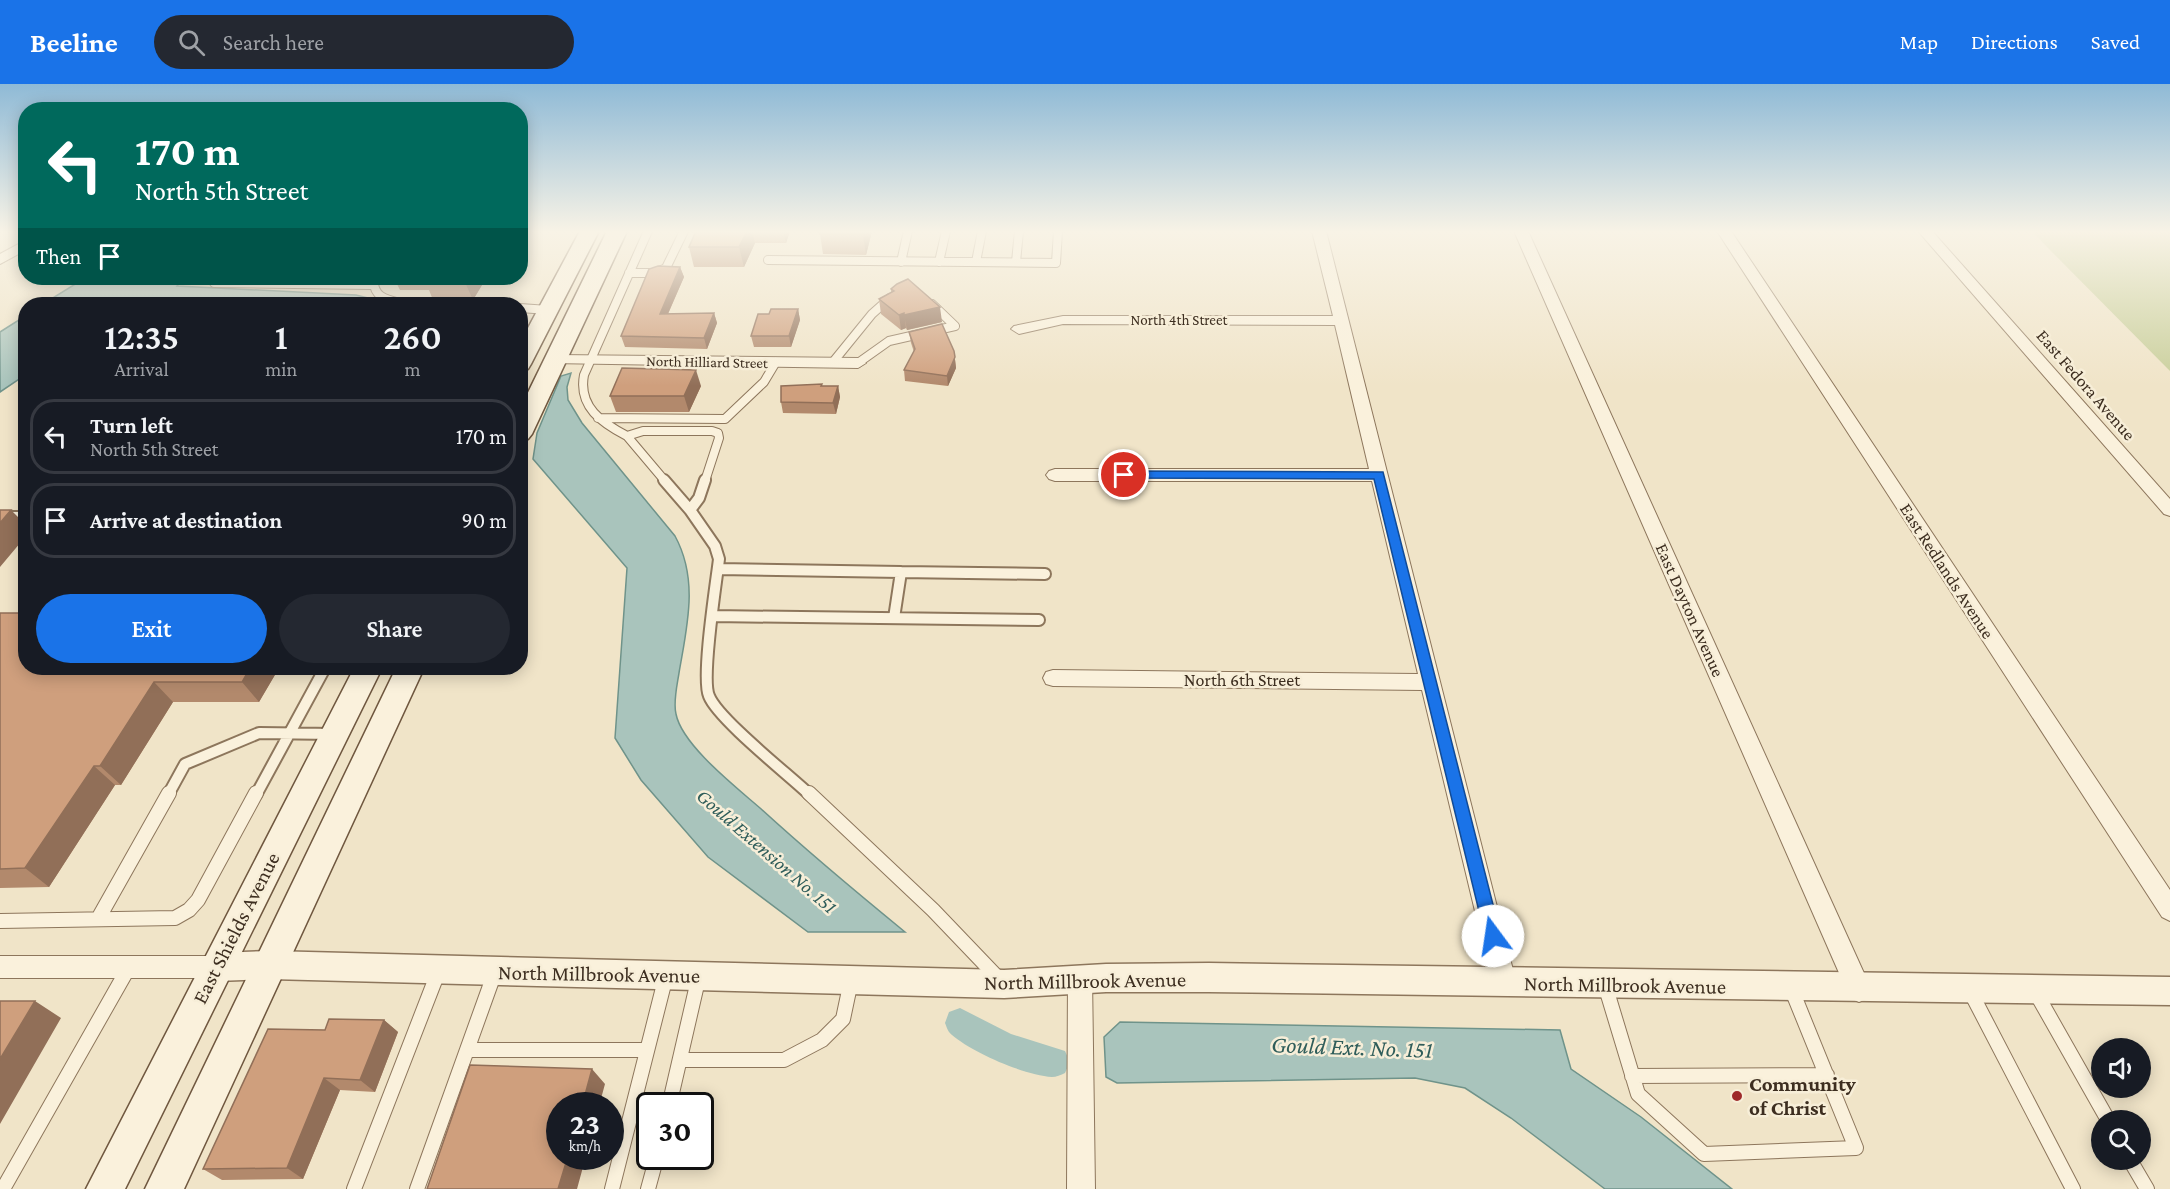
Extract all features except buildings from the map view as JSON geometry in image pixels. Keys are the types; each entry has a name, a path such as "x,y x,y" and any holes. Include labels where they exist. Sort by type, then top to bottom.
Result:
{"main road":[{"path":"528,349 562,283"},
{"path":"528,418 593,283"},
{"path":"548,310 559,317 546,346 549,357 556,360"},
{"name":"East Shields Avenue","path":"105,1189 364,675"},
{"path":"164,1189 407,675"}],"street":[{"path":"1332,283 1504,982"},
{"name":"East Dayton Avenue","path":"1544,283 1859,990"},
{"name":"East Redlands Avenue","path":"1758,283 2170,910"},
{"name":"East Fedora Avenue","path":"1970,283 2170,510"},
{"name":"North 4th Street","path":"1019,329 1063,320 1341,321"},
{"name":"North Hilliard Street","path":"556,360 858,363"},
{"path":"1055,475 1379,475"},
{"name":"North 6th Street","path":"1053,678 1431,682"},
{"name":"North Millbrook Avenue","path":"0,967 270,966 1004,984 1080,977 1504,982 1859,990 2170,991"},
{"path":"1080,977 1081,1189"}],"lane":[{"path":"625,283 590,360 582,386 583,396 602,423 627,436 690,510 718,553 719,569 708,659 708,694 721,714 946,920 1004,984"},
{"path":"375,285 378,294 386,297"},
{"path":"833,362 872,314 897,292"},
{"path":"858,363 889,342 955,327 929,301"},
{"path":"528,309 548,310"},
{"path":"598,417 725,419 764,382 776,362"},
{"path":"627,436 643,431 712,431 718,433 719,438 699,498 690,510"},
{"path":"0,517 18,517"},
{"path":"719,569 1045,574"},
{"path":"894,618 901,572"},
{"path":"712,616 1039,620"},
{"path":"0,921 176,918 189,910 198,900 321,675"},
{"path":"98,919 185,764 259,733 334,734"},
{"path":"3,1189 129,967"},
{"path":"354,1189 439,970"},
{"path":"417,1189 495,971"},
{"path":"612,1189 666,976"},
{"path":"672,1092 699,976"},
{"path":"680,1060 784,1060 822,1040 843,1019 852,980"},
{"path":"1604,984 1638,1094 1704,1154 1856,1148 1791,988"},
{"path":"1970,990 2073,1189"},
{"path":"2035,991 2102,1110"},
{"path":"467,1050 647,1050"},
{"path":"1632,1076 1827,1075"},
{"path":"648,1189 653,1170"},
{"path":"2136,1170 2147,1189"}],"green space":[{"path":"2082,283 2170,283 2170,371"}],"water":[{"path":"74,285 178,285 364,297 54,297"},
{"path":"18,320 18,380 0,392 0,332"},
{"name":"Gould Extension No. 151","path":"571,373 567,387 568,400 582,423 675,536 687,569 688,621 675,699 675,709 680,726 699,752 724,777 905,932 808,932 708,857 641,780 615,738 627,568 533,459 537,433 561,376"},
{"path":"1120,1022 1560,1030 1571,1069 1641,1117 1732,1189 1605,1189 1511,1118 1465,1088 1415,1078 1117,1083 1106,1077 1104,1037"}],"waterway":[{"name":"Gould Ext. No. 151","path":"960,1023 1005,1047 1054,1062"}],"place":[{"name":"Community of Christ","path":"1737,1096"}],"route":[{"path":"1124,475 1379,475 1493,936"}]}
